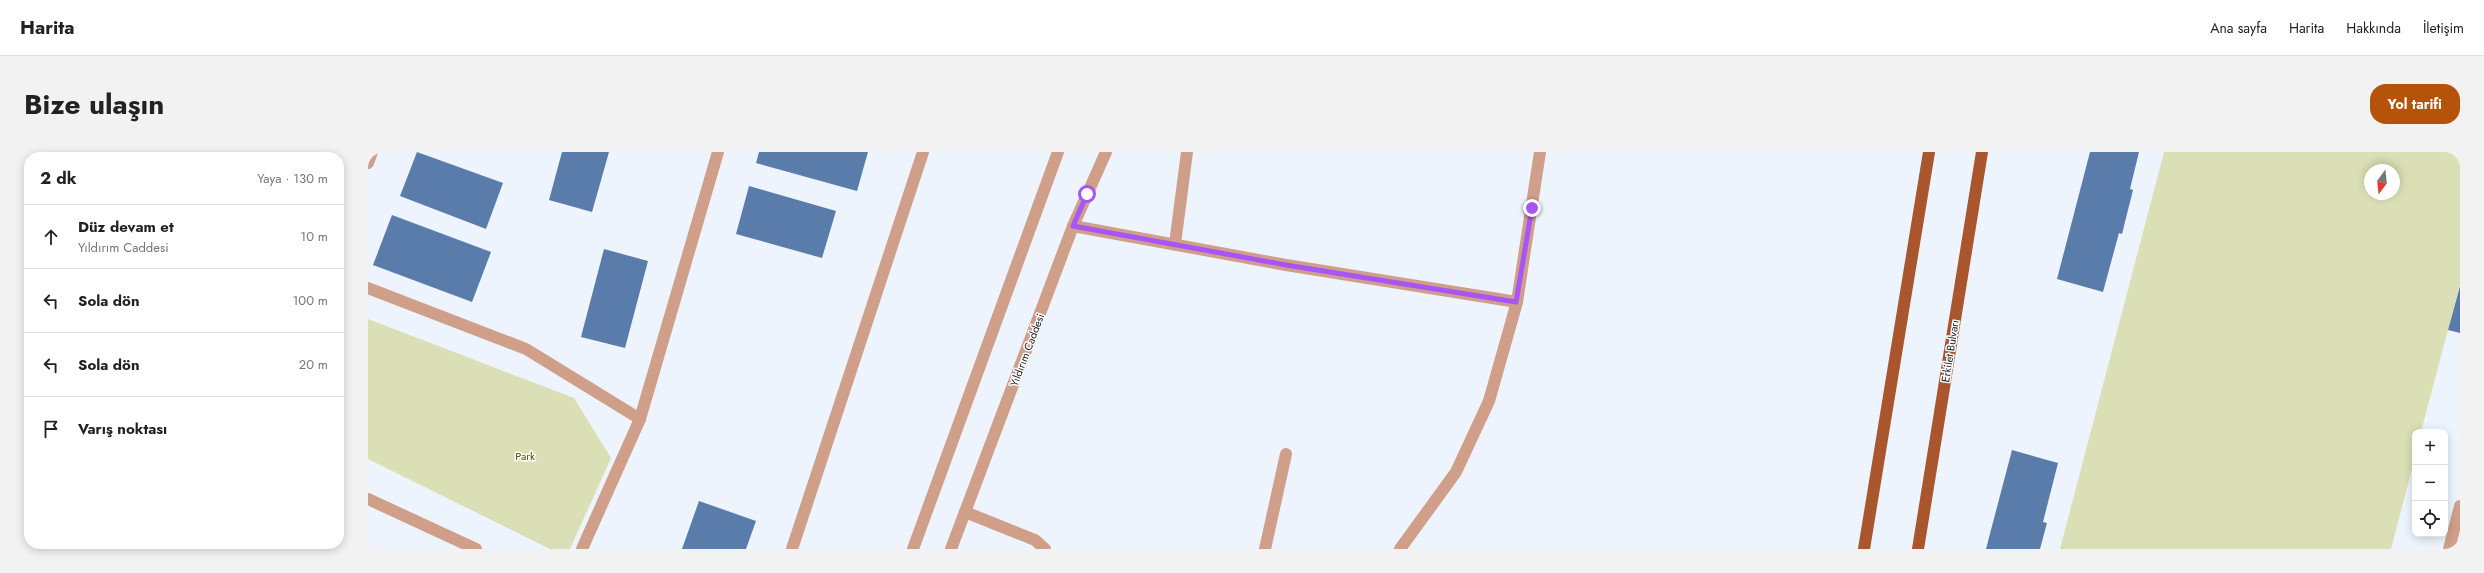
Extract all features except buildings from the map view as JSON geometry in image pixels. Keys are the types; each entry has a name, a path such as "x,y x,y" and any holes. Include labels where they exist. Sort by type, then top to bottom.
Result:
{"main road":[{"path":"1864,549 1929,152"},
{"name":"Erkilet Bulvarı","path":"1918,549 1982,152"}],"street":[{"path":"368,163 372,152"},
{"path":"582,549 640,419 718,152"},
{"path":"792,549 923,152"},
{"path":"912,549 1057,152"},
{"name":"Yıldırım Caddesi","path":"951,549 1073,226 1106,152"},
{"path":"1175,244 1187,152"},
{"path":"1400,549 1442,494 1469,449 1489,402 1516,302 1540,152"},
{"path":"1073,226 1286,265 1516,302"},
{"path":"368,288 526,349 640,419"},
{"path":"1266,549 1286,454"},
{"path":"368,498 476,549"},
{"path":"2449,549 2460,506"},
{"path":"965,512 1035,540 1045,549"}],"green space":[{"path":"2164,152 2460,152 2460,284 2422,429 2412,429 2412,468 2391,549 2060,549"},
{"name":"Park","path":"368,319 574,398 611,458 570,549 550,549 368,459"}],"route":[{"path":"1087,194 1073,226 1286,265 1516,302 1532,208"}]}
